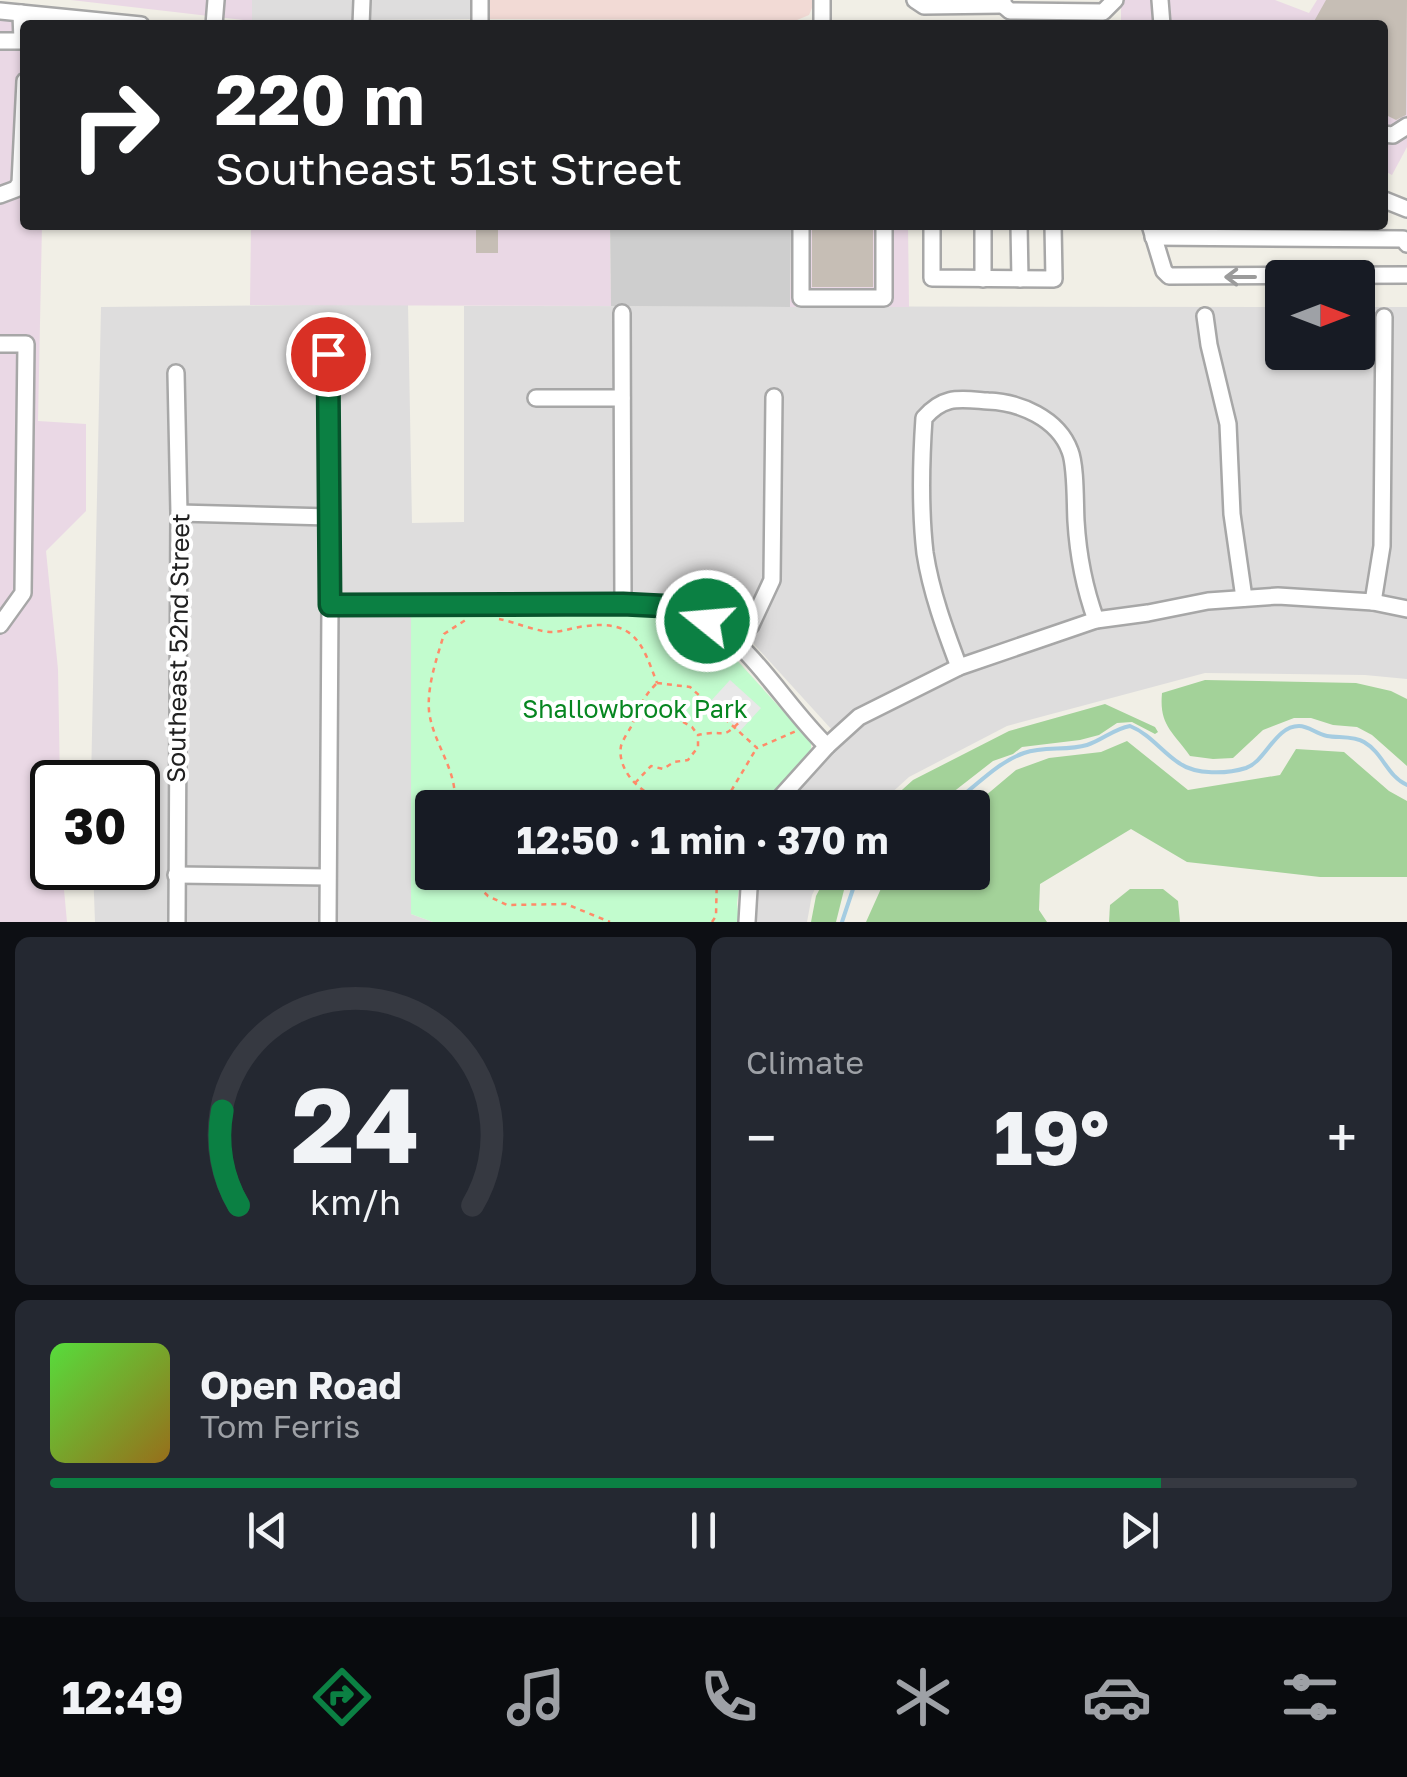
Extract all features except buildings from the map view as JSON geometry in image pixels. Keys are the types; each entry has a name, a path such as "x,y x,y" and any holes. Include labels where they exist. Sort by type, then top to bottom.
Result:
{"street":[{"path":"915,0 924,6 1003,2 1010,11 1103,12 1115,0"},
{"path":"0,10 90,20"},
{"path":"21,13 22,20"},
{"path":"801,230 801,298 884,298 884,230"},
{"path":"932,230 932,278 1054,279 1053,230"},
{"path":"983,230 983,278"},
{"path":"1019,230 1020,279"},
{"path":"1405,242 1152,231 1169,276 1407,275"},
{"path":"622,313 623,604"},
{"path":"1206,316 1228,424 1232,514 1244,598"},
{"path":"1373,602 1382,546 1384,317"},
{"path":"327,323 328,922"},
{"path":"0,344 26,344 23,592 0,625"},
{"name":"Southeast 52nd Street","path":"176,374 180,513 177,922"},
{"path":"536,398 622,398"},
{"path":"736,641 751,625 772,580 774,398"},
{"path":"959,666 932,588 923,524 924,418 938,403 959,399 1008,402 1028,410 1056,430 1070,451 1079,554 1096,620"},
{"path":"180,513 329,517"},
{"path":"788,790 827,746 859,718 959,666 1096,620 1208,601 1278,596 1373,602 1407,609"},
{"path":"330,605 663,606 707,621 736,641 827,746"},
{"path":"176,875 327,877"},
{"path":"747,922 749,890"}],"path":[{"path":"455,790 429,710 432,674 444,634 478,616"},
{"path":"496,618 552,632 607,624 624,628 640,641 658,683"},
{"path":"645,790 634,783 624,767 621,746 638,707 658,683 690,687 757,748"},
{"path":"698,735 724,735 746,714"},
{"path":"634,783 652,766 662,769 692,758 698,747 698,735 683,722"},
{"path":"732,790 757,748 794,732 804,723"},
{"path":"482,890 507,905 566,904 610,922"},
{"path":"712,922 716,916 717,890"}],"shaded area":[{"path":"71,0 252,0 252,20"},
{"path":"252,0 473,0 473,19 252,20"},
{"path":"473,0 812,0 812,8 809,15 797,20 473,19"},
{"path":"1121,0 1275,0 1309,13 1317,0 1407,0 1407,147 1392,175 1388,173 1388,20 1121,20"},
{"path":"0,18 20,20 20,230 42,230 38,421 86,424 86,511 46,551 58,669 60,760 30,760 30,890 64,890 67,922 0,922"},
{"path":"251,230 610,230 611,306 250,305"},
{"path":"610,230 791,230 790,307 611,306"},
{"path":"791,230 908,230 909,307 790,307"},
{"path":"408,304 412,523 464,522 464,306 1265,307 1265,370 1375,370 1375,307 1407,307 1407,679 1205,673 1007,726 909,777 895,790 796,790 843,742 751,641 700,605 647,593 412,593 411,914 433,922 95,922 94,890 160,890 160,760 91,760 101,307"},
{"path":"730,680 761,708 740,731 709,703"},
{"path":"756,890 814,890 807,922 754,922"}],"green space":[{"name":"Shallowbrook Park","path":"646,612 681,619 715,636 811,742 811,751 776,790 415,790 415,890 739,890 739,922 433,922 411,914 411,614"},
{"path":"1205,680 1356,683 1391,691 1407,699 1407,766 1357,727 1311,718 1294,718 1263,730 1233,758 1190,756 1165,720 1162,693"},
{"path":"1105,704 1155,727 1158,732 1132,722 1117,723 1099,735 1080,740 1022,747 993,761 956,790 902,790 913,780 1009,731"},
{"path":"1127,741 1188,790 1280,775 1296,749 1344,752 1389,791 1407,801 1407,877 1320,877 1187,862 1131,829 1040,884 1039,910 1047,922 866,922 880,890 990,890 990,792 1016,770 1049,758 1101,752"},
{"path":"1130,889 1163,889 1178,901 1180,922 1109,922 1110,905"},
{"path":"819,890 844,890 836,922 811,922"}],"waterway":[{"path":"968,790 1013,758 1032,751 1087,745 1130,726 1179,763 1212,772 1246,768 1283,732 1303,726 1323,735 1364,742 1407,785"},
{"path":"842,922 853,890"}],"route":[{"path":"328,354 330,605 623,604 663,606 707,621"}]}
